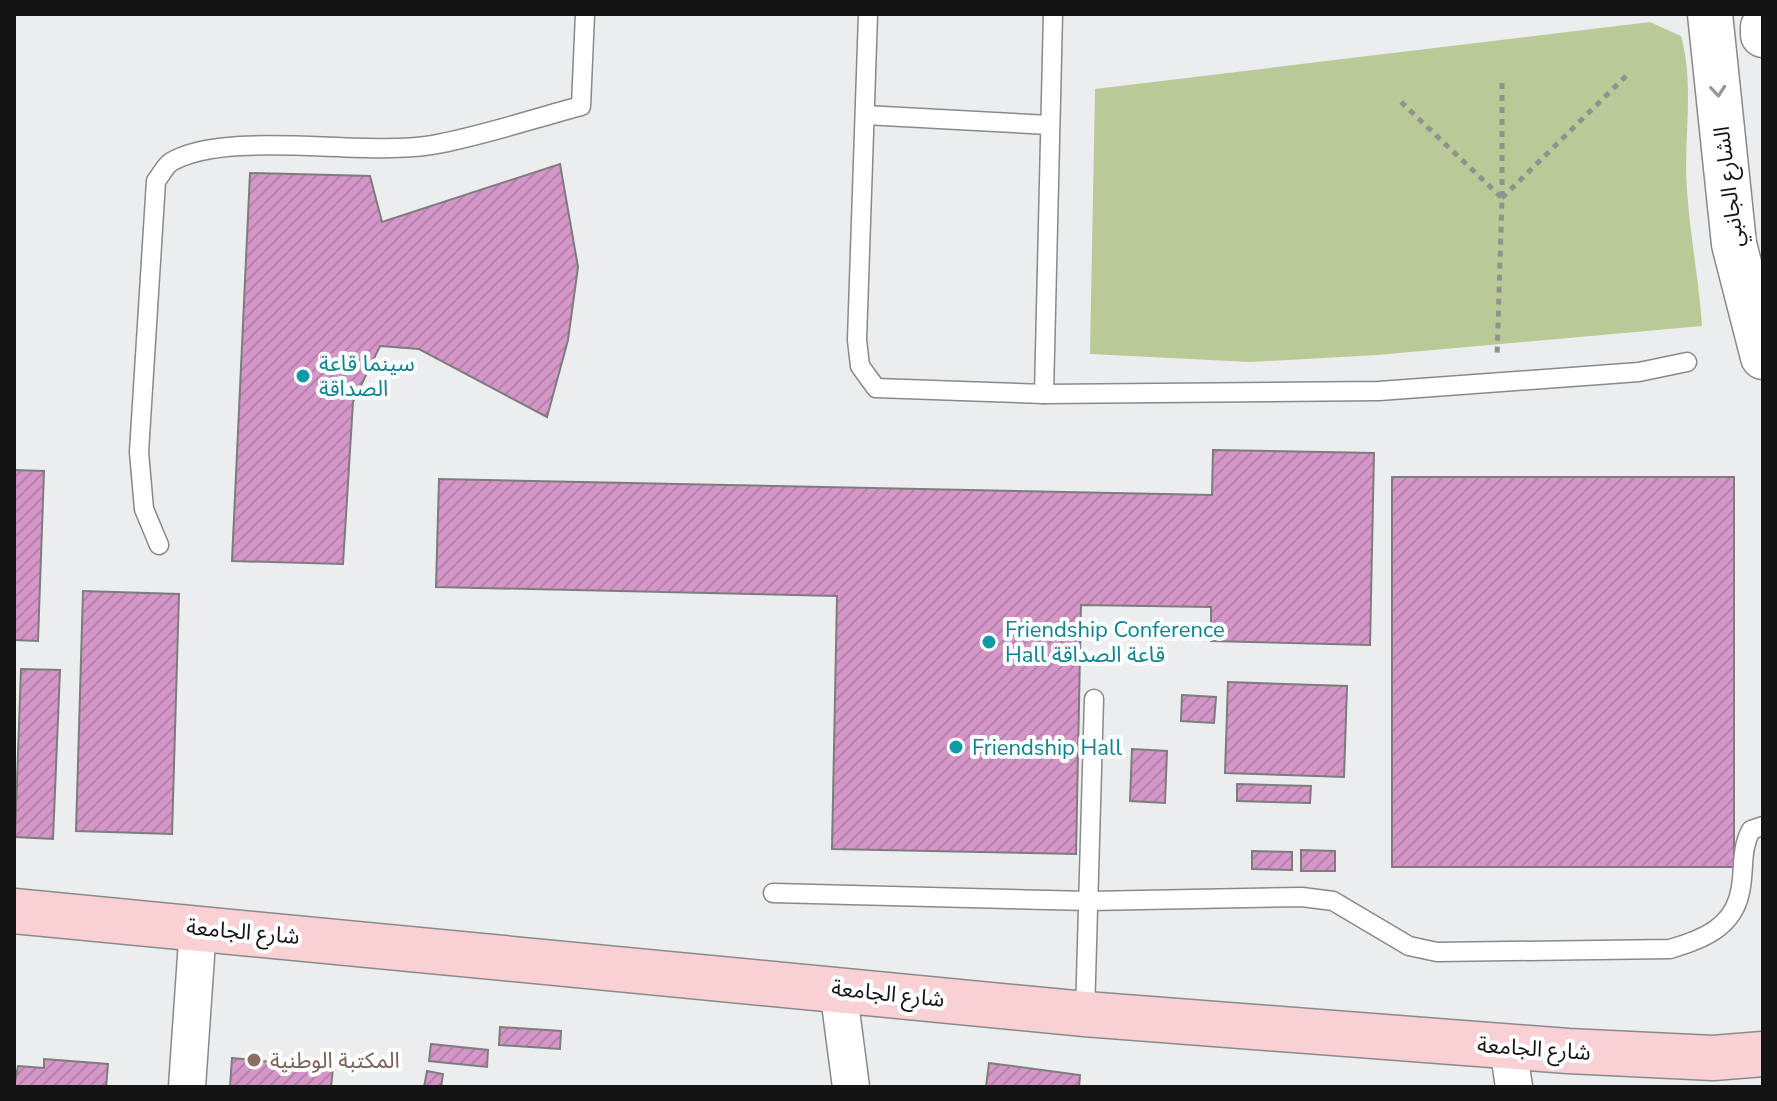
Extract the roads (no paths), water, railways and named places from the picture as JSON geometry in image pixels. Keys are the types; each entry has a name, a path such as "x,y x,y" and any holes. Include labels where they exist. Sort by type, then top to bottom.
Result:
{"main road":[{"name":"شارع الجامعة","path":"14,911 838,988 1085,1014 1511,1066 1763,1054"}],"street":[{"name":"الشارع الجانبي","path":"1710,14 1734,244 1763,357"},
{"path":"1763,27 1763,35"},
{"path":"187,1087 198,927"},
{"path":"838,988 851,1087"}],"lane":[{"path":"159,545 144,509 140,422 156,181 168,164 190,154 228,147 398,149 433,145 581,106 585,14"},
{"path":"868,14 857,340 860,366 876,388 1044,394 1379,391 1639,372 1687,362"},
{"path":"1044,394 1053,14"},
{"path":"865,115 1049,125"},
{"path":"1085,1014 1094,699"},
{"path":"773,893 1089,901 1302,897 1333,901 1409,946 1437,952 1670,949 1707,938 1731,915 1740,893 1744,843 1751,830 1763,826"}],"place":[{"name":"سينما قاعة الصداقة","path":"303,376"},
{"name":"Friendship Conference Hall قاعة الصداقة","path":"989,642"},
{"name":"Friendship Hall","path":"956,747"},
{"name":"المكتبة الوطنية","path":"254,1060"}]}
